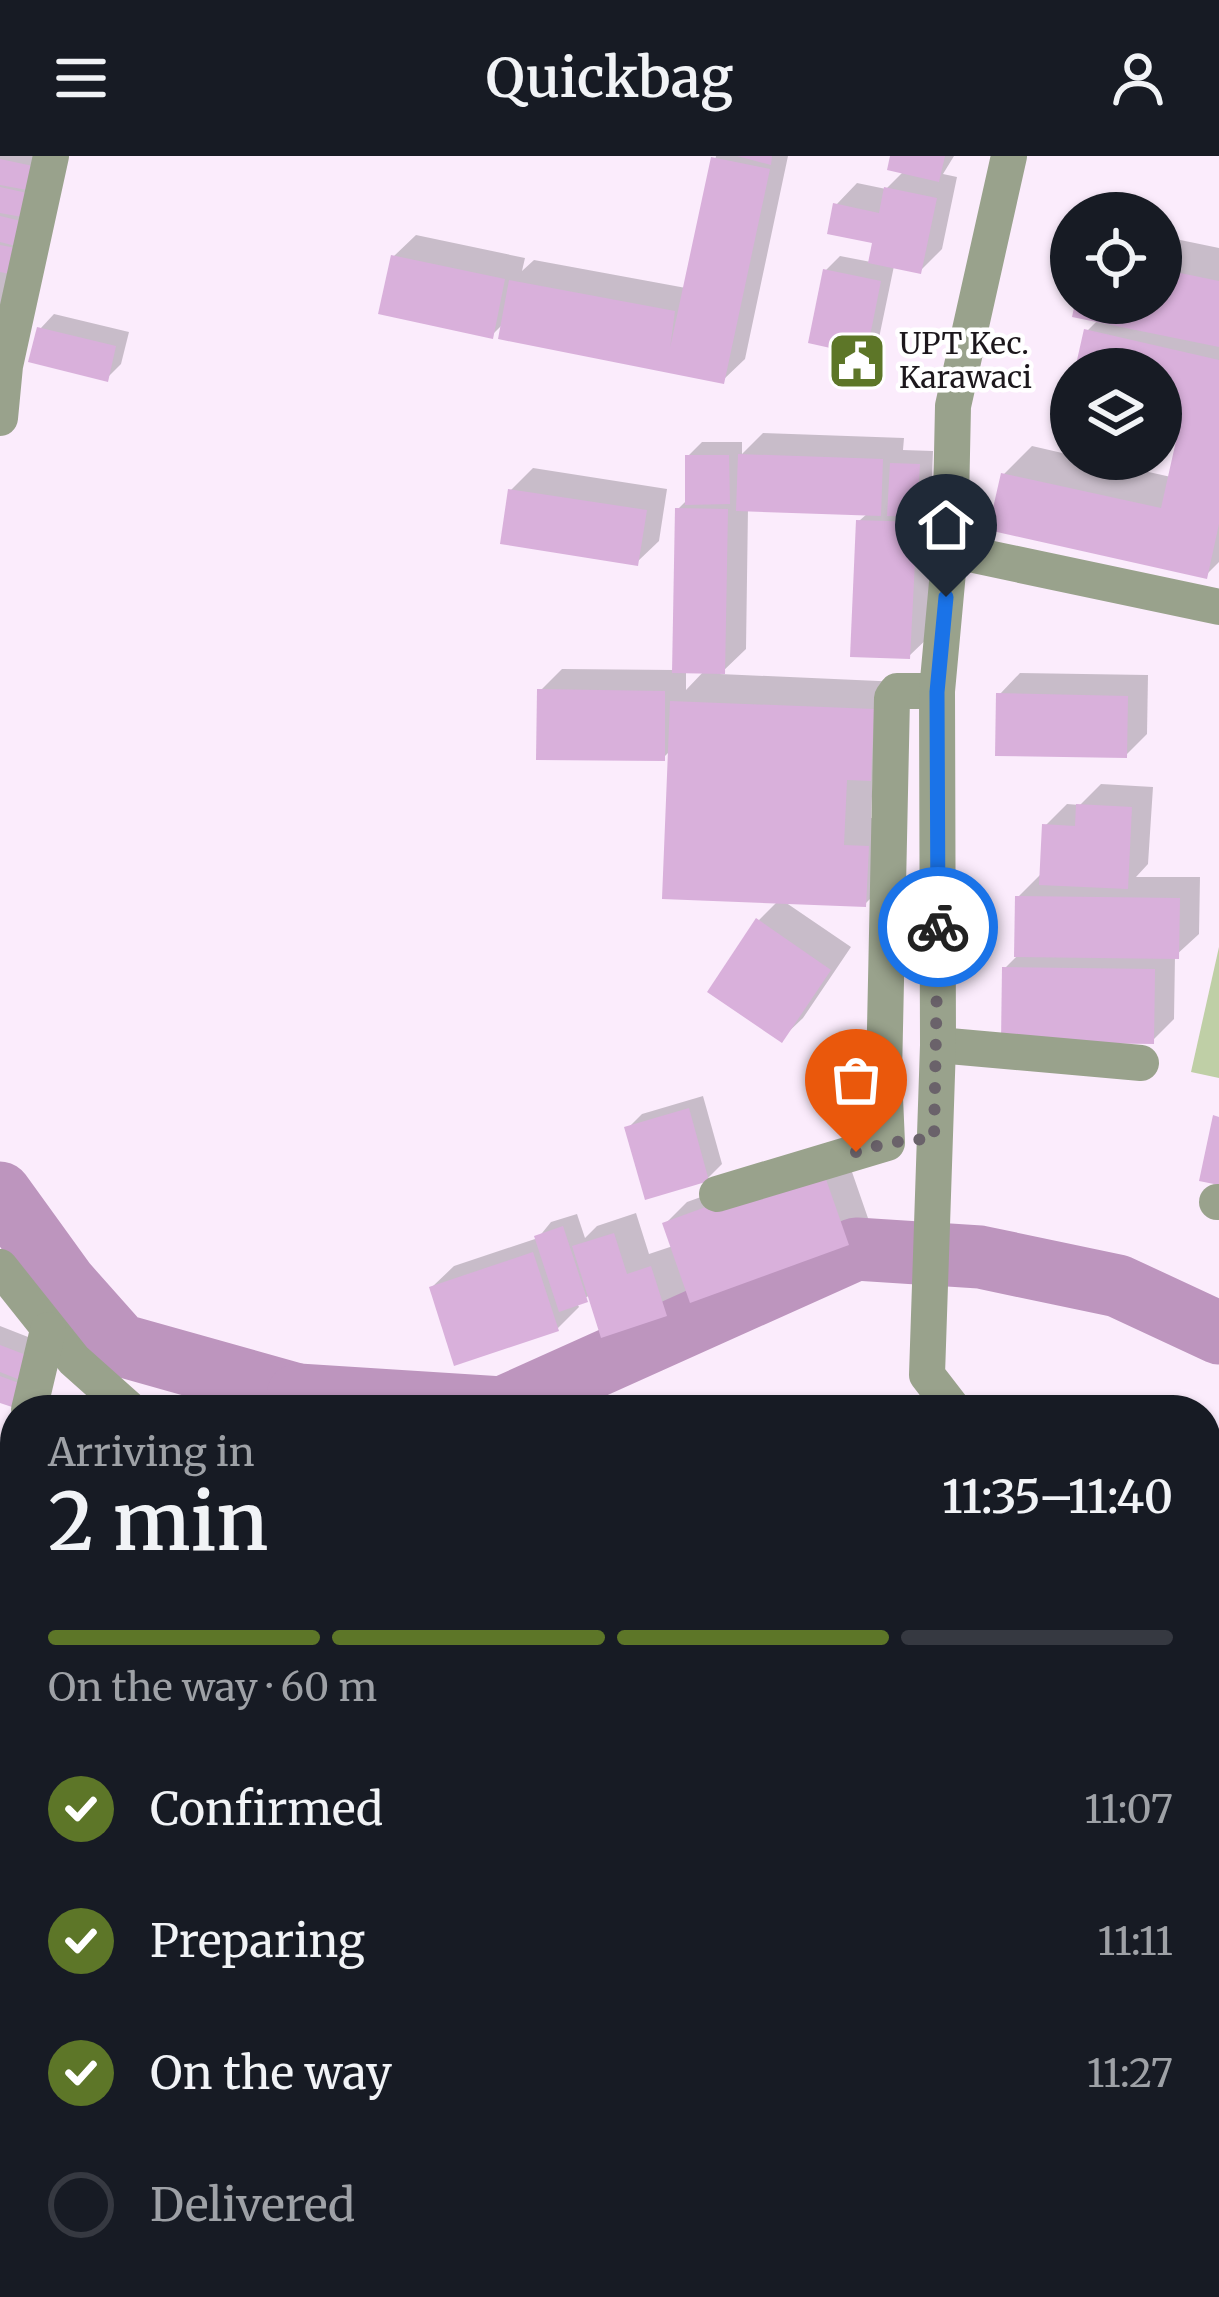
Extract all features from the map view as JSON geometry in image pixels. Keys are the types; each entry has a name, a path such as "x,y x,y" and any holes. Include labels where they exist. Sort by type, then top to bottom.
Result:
{"street":[{"path":"0,418 2,365 51,156"},
{"path":"940,1395 927,1375 938,1045 937,692 950,550 953,406 1009,156"},
{"path":"950,550 1219,607"},
{"path":"887,1143 884,1075 892,698 897,691 937,692"},
{"path":"938,1045 1142,1063"},
{"path":"717,1194 887,1143 934,1138"},
{"path":"0,1268 74,1360 113,1395"},
{"path":"33,1395 48,1330"}],"green space":[{"path":"1219,947 1219,1078 1191,1072"}],"building":[{"path":"737,156 772,156 771,165"},
{"path":"890,156 945,156 939,182 887,170"},
{"path":"711,157 770,169 724,384 498,339 509,280 675,311 670,348"},
{"path":"0,159 33,166 27,190 0,185"},
{"path":"0,187 27,193 22,217 0,213"},
{"path":"884,187 937,198 921,274 868,263 872,243 827,234 833,203 879,213"},
{"path":"0,216 21,221 16,246 0,242"},
{"path":"0,245 16,248 10,274 0,272"},
{"path":"391,255 505,279 493,339 378,314"},
{"path":"823,269 881,281 866,356 808,343"},
{"path":"1182,273 1219,281 1219,347 1106,324 1182,324"},
{"path":"37,327 116,346 108,382 28,362"},
{"path":"1084,329 1167,348 1080,348"},
{"path":"1182,352 1219,360 1219,524 1207,579 988,530 1001,473 1161,508 1167,480 1182,480"},
{"path":"738,454 883,459 881,516 736,511"},
{"path":"685,455 729,455 730,504 685,505"},
{"path":"890,463 920,464 917,517 887,516"},
{"path":"508,489 647,510 638,566 500,544"},
{"path":"675,508 728,509 725,674 672,673"},
{"path":"856,520 917,522 910,659 850,657"},
{"path":"537,689 665,691 665,761 536,760"},
{"path":"996,693 1128,696 1127,758 995,756"},
{"path":"670,701 874,709 871,781 847,780 844,845 869,846 866,907 662,899"},
{"path":"1076,804 1132,807 1128,889 1039,885 1042,824 1075,826"},
{"path":"1015,896 1180,898 1179,959 1014,957"},
{"path":"756,918 831,970 782,1043 707,992"},
{"path":"1002,967 1155,969 1154,1044 1001,1042"},
{"path":"689,1108 709,1181 645,1200 624,1127"},
{"path":"1213,1115 1219,1117 1219,1185 1199,1181"},
{"path":"821,1165 849,1245 690,1303 662,1223"},
{"path":"563,1226 588,1302 559,1312 534,1236"},
{"path":"614,1233 627,1274 651,1266 667,1316 601,1338 572,1246"},
{"path":"533,1252 559,1331 454,1366 429,1287"},
{"path":"0,1345 34,1358 25,1382 0,1372"},
{"path":"0,1376 24,1385 20,1395 0,1395"}],"waterway":[{"path":"0,1193 65,1283 120,1345 298,1395"},
{"path":"531,1395 856,1249 980,1257 1118,1286 1219,1333"}],"way so far":[{"path":"856,1152 934,1138 938,927"}],"place":[{"name":"UPT Kec. Karawaci","path":"857,361"}],"route":[{"path":"938,927 937,692 946,597"}]}
